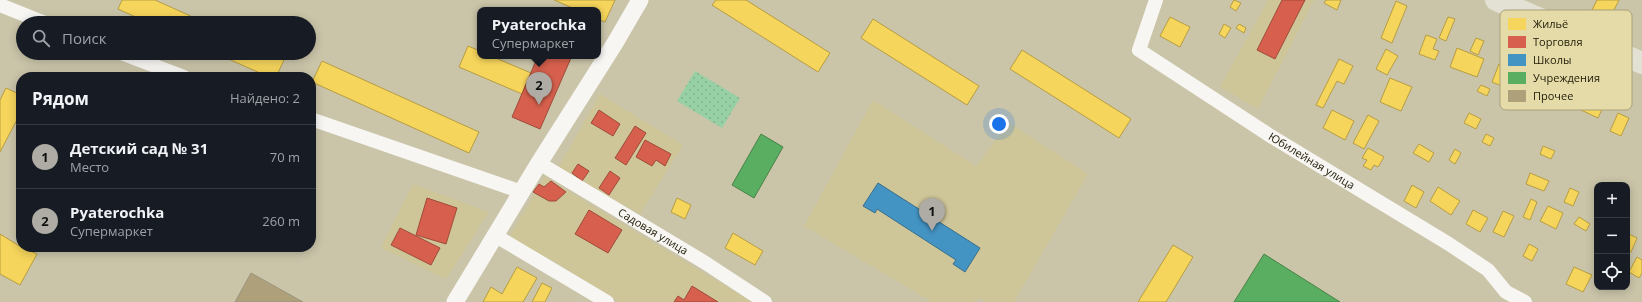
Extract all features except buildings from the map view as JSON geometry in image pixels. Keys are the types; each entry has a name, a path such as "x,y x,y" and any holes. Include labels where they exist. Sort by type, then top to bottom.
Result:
{"main road":[{"path":"1496,0 1519,10"},
{"path":"1632,59 1642,63"}],"street":[{"path":"455,302 496,236 538,163 615,43 640,0"},
{"name":"Юбилейная улица","path":"1156,0 1139,50 1269,135 1449,244 1488,270 1506,292 1525,302"},
{"path":"0,5 28,16"},
{"path":"139,60 171,72"},
{"path":"316,121 522,192"},
{"name":"Садовая улица","path":"538,163 704,262 761,301"},
{"path":"496,236 607,302"}],"shaded area":[{"path":"1268,0 1314,0 1258,109 1220,87"},
{"path":"600,94 683,145 640,214 558,168"},
{"path":"873,100 976,166 1009,123 1088,174 1014,302 986,302 980,298 972,302 932,302 804,226"},
{"path":"545,177 750,301 620,302 545,256 541,260 508,239"},
{"path":"413,184 489,212 446,279 381,248"}],"green space":[{"path":"695,71 740,98 722,128 677,101"}],"place":[{"name":"Pyaterochka","path":"539,105"},
{"name":"Детский сад № 31","path":"932,231"}]}
